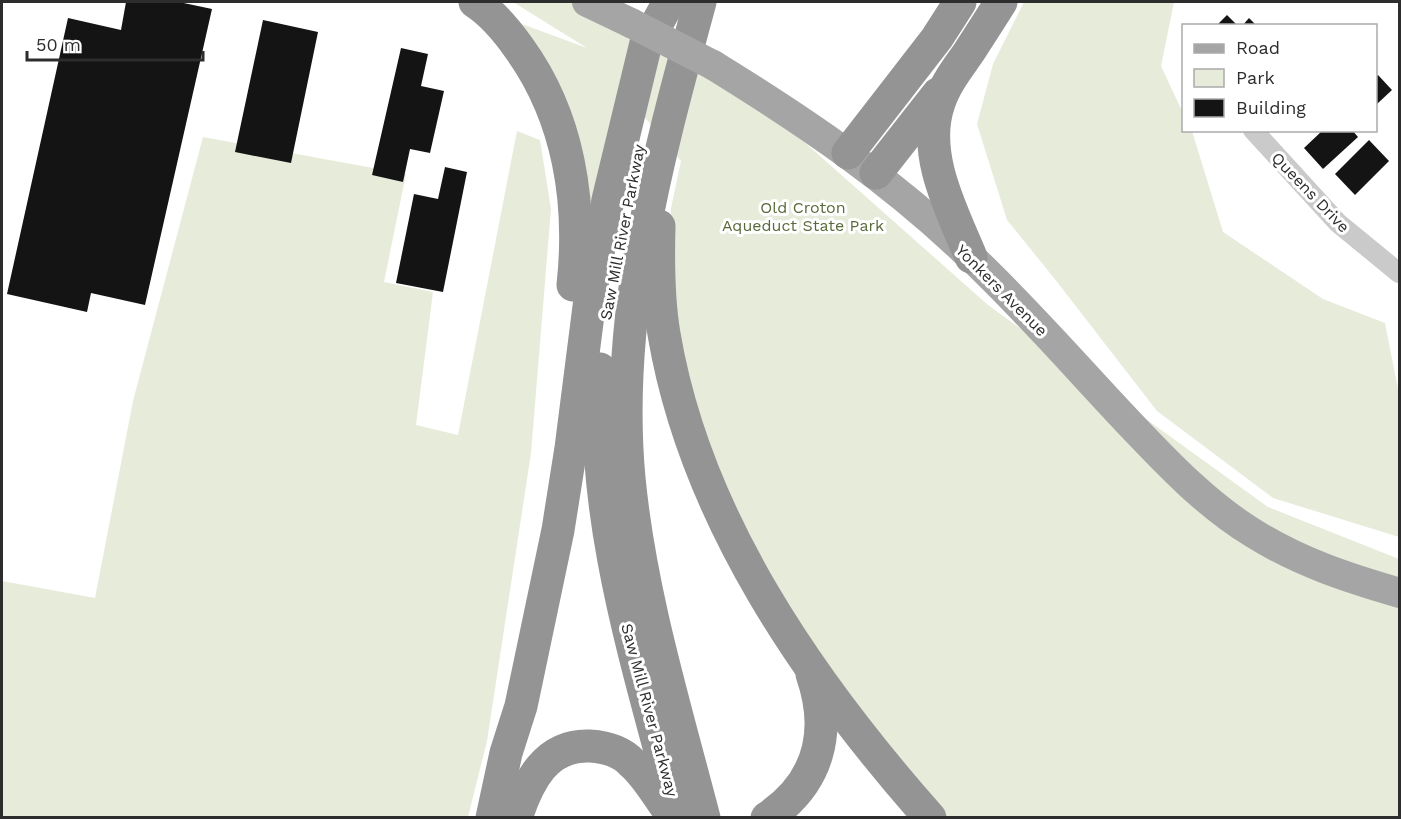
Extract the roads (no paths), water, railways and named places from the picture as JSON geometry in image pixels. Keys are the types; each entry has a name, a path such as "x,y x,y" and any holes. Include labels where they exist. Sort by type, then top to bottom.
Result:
{"highway":[{"path":"475,2 514,41 534,70 549,99 568,162 576,208 577,233 573,288 529,599 511,703 506,753"},
{"path":"848,153 937,38 960,2"},
{"path":"971,256 942,183 934,140 934,121 939,101 1002,2"},
{"path":"492,818 506,753 521,706 558,530 570,457 591,291 606,211 646,43 689,4"},
{"name":"Saw Mill River Parkway","path":"689,4 661,153 645,223 631,307 626,391 628,466 633,517 649,601 704,818"},
{"name":"Saw Mill River Parkway","path":"676,818 611,547 604,506 599,421 602,338 619,230 689,4"},
{"path":"876,173 962,62"},
{"path":"661,153 659,243 661,308 670,368 702,470 731,533 763,590 809,663 866,740 930,818"},
{"path":"767,818 788,802 801,788 818,754 820,704 809,663"},
{"path":"516,818 528,786 544,762 558,752 575,746 608,748 632,762 676,818"}],"main road":[{"name":"Yonkers Avenue","path":"587,2 713,65 782,108 876,173 971,256 1154,450 1218,507 1251,532 1324,570 1400,593"}],"street":[{"name":"Queens Drive","path":"1255,132 1338,224 1399,273"},
{"path":"1399,273 1400,268"}],"park label":[{"name":"Old Croton Aqueduct State Park","path":"803,216"}]}
